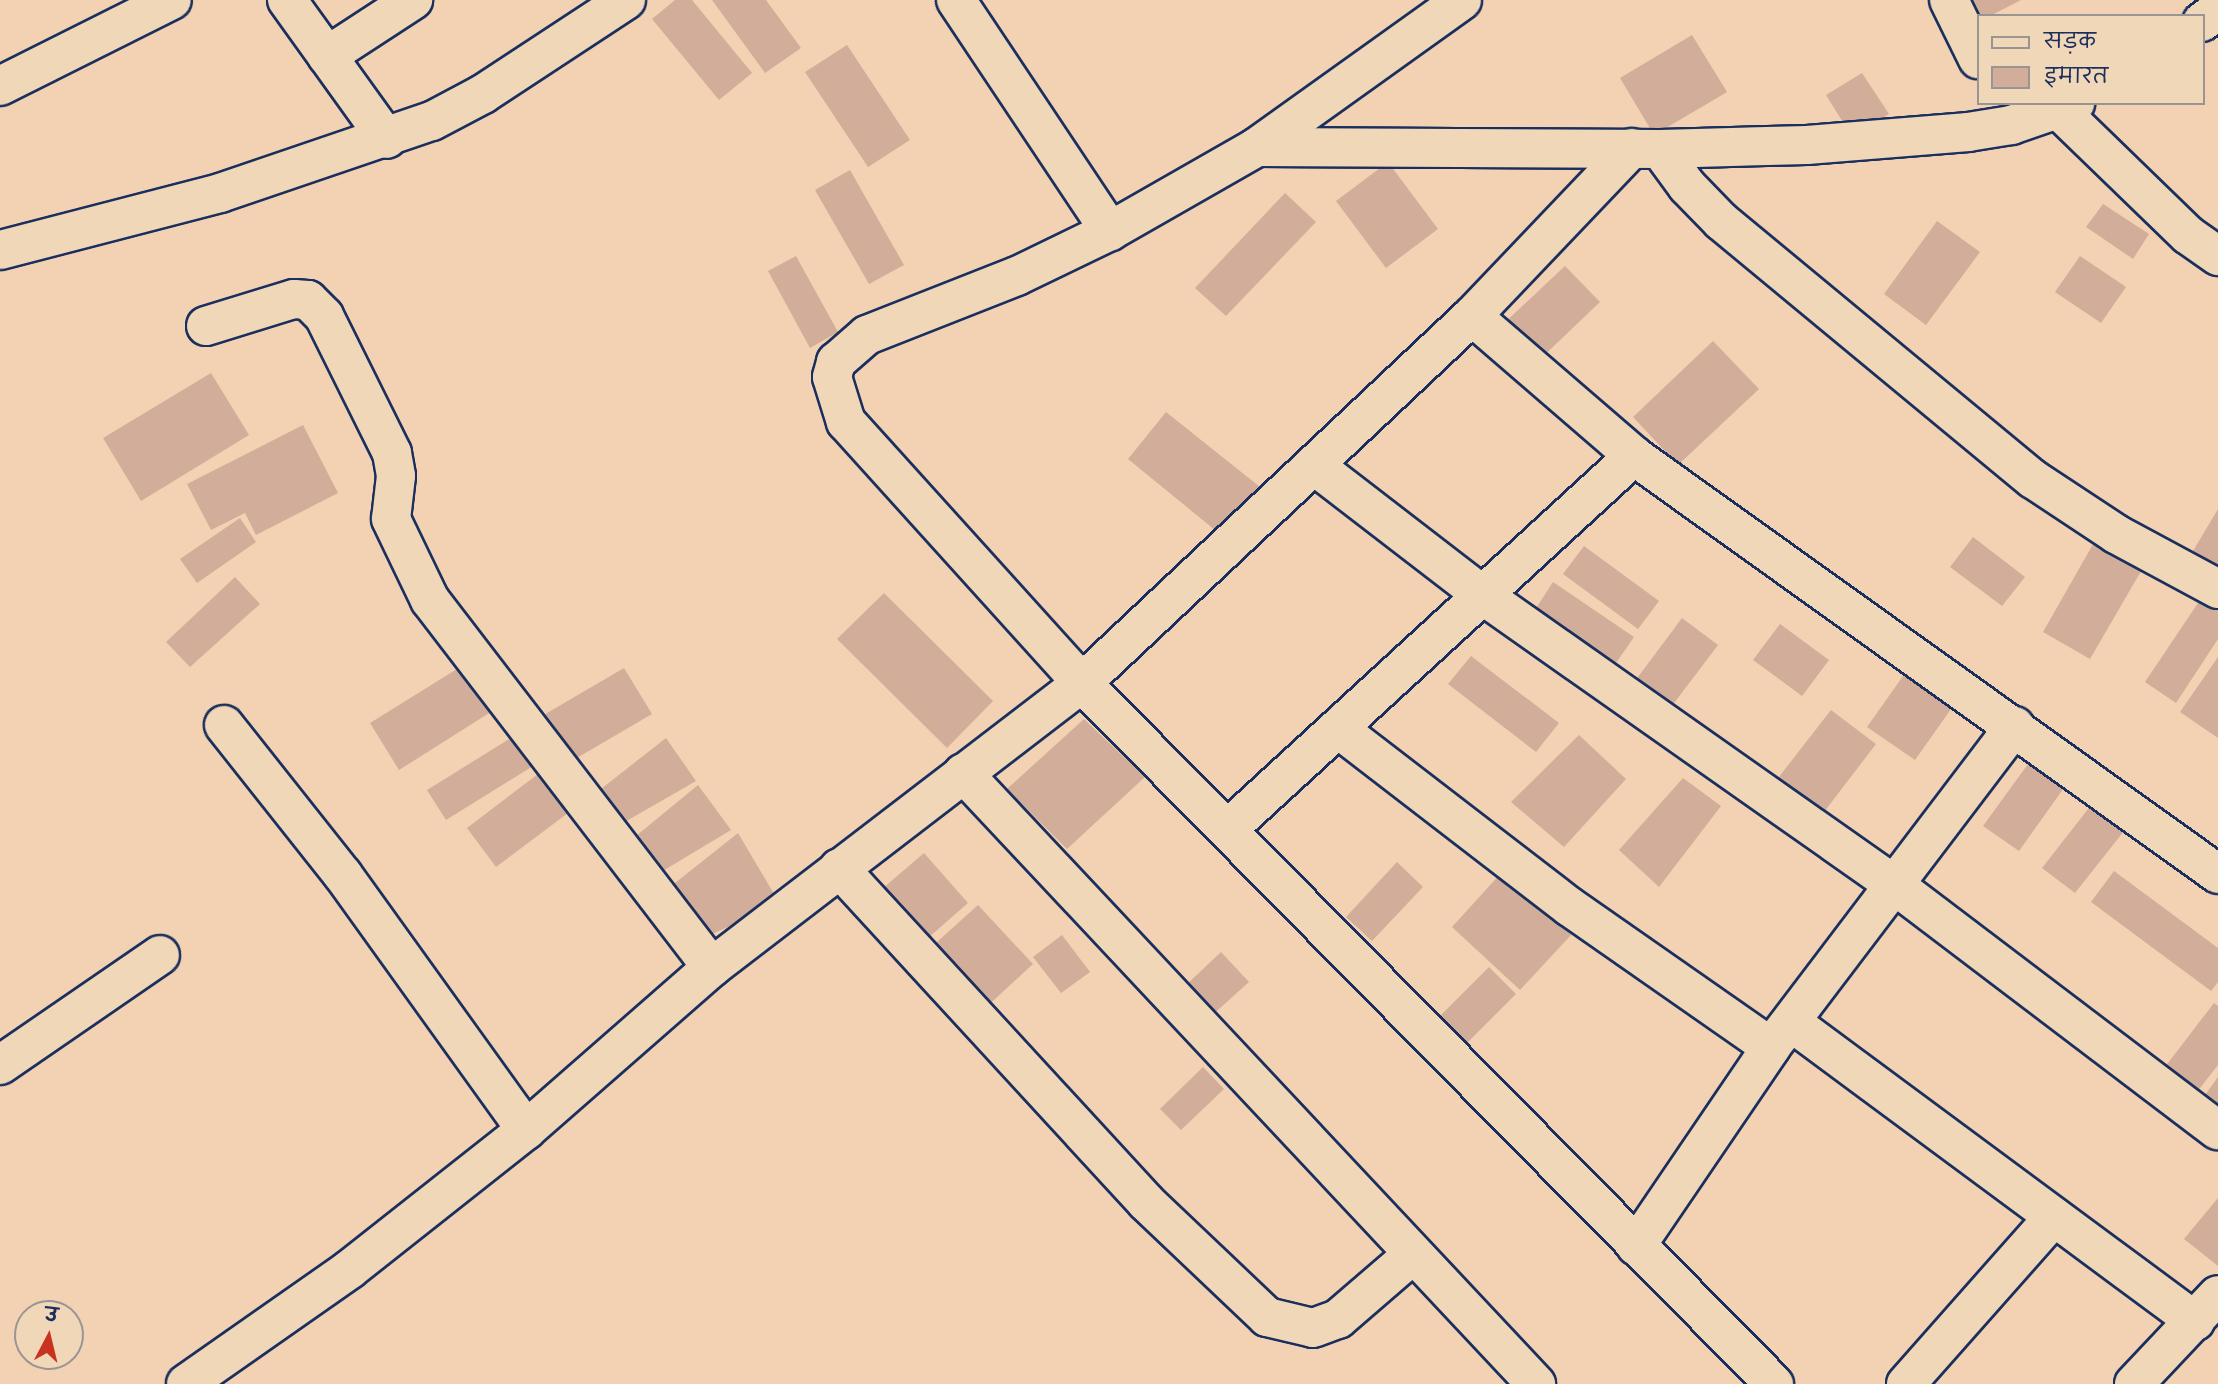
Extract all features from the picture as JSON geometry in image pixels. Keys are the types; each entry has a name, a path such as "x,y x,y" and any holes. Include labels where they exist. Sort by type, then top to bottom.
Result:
{"street":[{"path":"0,86 172,0"},
{"path":"287,0 387,139"},
{"path":"327,56 413,0"},
{"path":"0,250 220,193 387,139 483,94 626,0"},
{"path":"956,0 1110,231"},
{"path":"1462,0 1257,147 1110,231 1017,276 867,335 836,362 832,377 846,422 1082,683 1229,828 1774,1384"},
{"path":"1949,0 1976,55"},
{"path":"1257,147 1646,148 1925,138 2006,114 2067,107 2188,235 2218,256"},
{"path":"186,1384 350,1269 526,1130 712,967 1082,683 1315,466 1646,148"},
{"path":"1646,148 1721,220 2034,479 2116,534 2218,589"},
{"path":"206,326 294,299 308,300 324,316 392,453 396,476 393,527 430,600 712,967"},
{"path":"1472,316 1634,456 2015,726 2218,874"},
{"path":"1229,828 1340,730 1481,594 1634,456"},
{"path":"1315,466 1481,594 1896,886 2218,1130"},
{"path":"224,725 343,876 526,1130"},
{"path":"1636,1246 1781,1034 2015,726"},
{"path":"1340,730 1570,908 1781,1034 2054,1217 2206,1308 2134,1384"},
{"path":"963,773 1411,1256 1536,1384"},
{"path":"839,868 1146,1202 1267,1317 1313,1328 1338,1318 1411,1256"},
{"path":"0,1065 160,955"},
{"path":"1906,1384 2054,1217"}],"building":[{"path":"675,0 692,0 752,73 719,100 652,19"},
{"path":"712,0 766,0 801,48 765,73"},
{"path":"1958,0 2021,0 1994,14 1976,14 1976,20"},
{"path":"1692,35 1727,92 1654,135 1620,78"},
{"path":"847,45 910,140 868,167 805,72"},
{"path":"1862,73 1889,114 1852,137 1826,95"},
{"path":"1388,162 1438,229 1386,268 1336,201"},
{"path":"850,170 904,265 869,284 815,190"},
{"path":"1285,193 1316,222 1226,316 1195,288"},
{"path":"2103,204 2149,234 2133,259 2086,227"},
{"path":"1937,221 1980,252 1926,325 1884,294"},
{"path":"796,256 838,332 810,348 768,271"},
{"path":"2080,256 2126,287 2101,323 2055,292"},
{"path":"1565,266 1600,302 1536,363 1501,326"},
{"path":"1713,341 1759,389 1678,465 1633,417"},
{"path":"211,373 249,435 141,501 103,438"},
{"path":"1166,412 1260,487 1221,535 1128,459"},
{"path":"303,425 338,493 256,535 245,513 211,530 187,484"},
{"path":"2218,509 2218,566 2193,551"},
{"path":"240,518 256,542 197,583 180,559"},
{"path":"1973,537 2025,577 2002,606 1950,567"},
{"path":"2096,539 2144,566 2090,659 2043,632"},
{"path":"1584,546 1659,601 1638,629 1563,574"},
{"path":"235,577 260,604 190,667 166,642"},
{"path":"1553,582 1634,637 1609,673 1529,619"},
{"path":"2208,588 2218,594 2218,639 2176,703 2145,682"},
{"path":"884,593 993,701 947,748 837,639"},
{"path":"1682,618 1718,645 1662,719 1626,693"},
{"path":"1780,624 1829,660 1802,696 1753,660"},
{"path":"1471,656 1559,723 1536,752 1448,684"},
{"path":"2218,657 2218,738 2180,712"},
{"path":"465,664 494,710 399,770 370,723"},
{"path":"624,668 652,714 570,762 542,716"},
{"path":"1908,669 1956,702 1915,760 1867,727"},
{"path":"1831,710 1876,744 1814,825 1768,791"},
{"path":"1084,719 1145,777 1067,849 1007,789"},
{"path":"519,733 538,763 446,820 427,790"},
{"path":"1579,735 1626,779 1564,847 1511,802"},
{"path":"666,738 696,781 623,823 601,789"},
{"path":"2036,753 2071,778 2019,851 1983,826"},
{"path":"538,774 568,813 496,867 467,828"},
{"path":"1683,778 1721,806 1659,887 1619,850"},
{"path":"698,785 731,830 661,872 636,836"},
{"path":"2099,795 2132,821 2075,893 2042,868"},
{"path":"738,833 780,904 712,934 670,887"},
{"path":"924,853 968,903 920,945 875,895"},
{"path":"1397,862 1423,887 1372,941 1346,917"},
{"path":"2114,871 2218,948 2218,982 2211,991 2091,902"},
{"path":"1502,872 1571,935 1520,990 1452,927"},
{"path":"978,905 1033,964 981,1012 926,952"},
{"path":"1062,935 1090,972 1061,993 1033,957"},
{"path":"1221,952 1249,982 1209,1018 1182,989"},
{"path":"1489,967 1516,994 1456,1054 1429,1027"},
{"path":"2214,1003 2218,1006 2218,1065 2193,1097 2161,1072"},
{"path":"1203,1067 1224,1089 1181,1130 1160,1109"},
{"path":"2218,1077 2218,1115 2200,1102"},
{"path":"2218,1198 2218,1266 2184,1239"}]}
